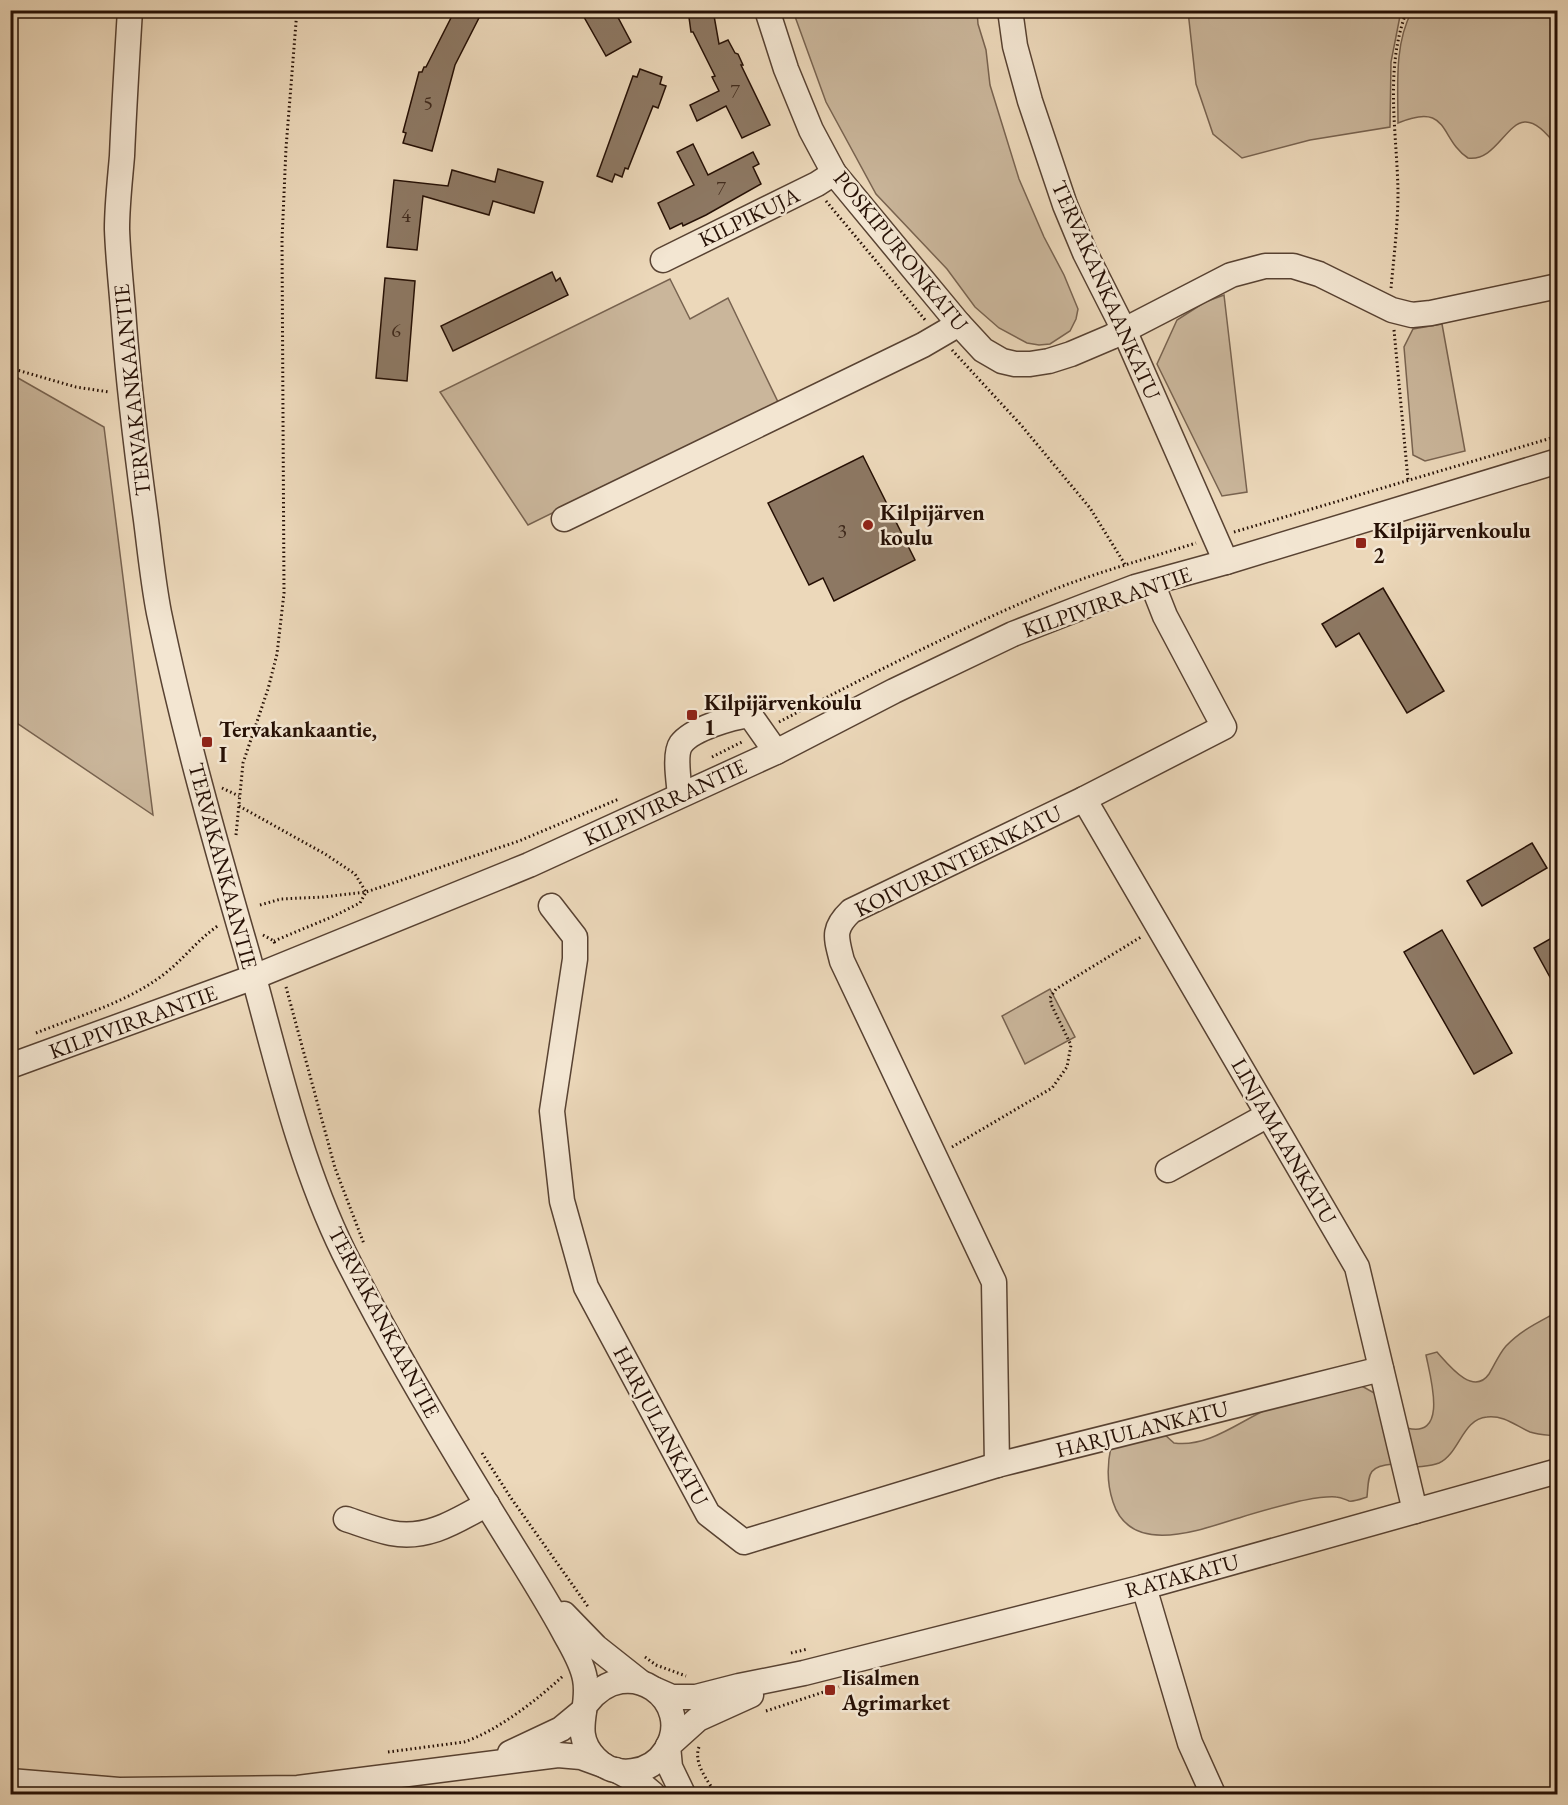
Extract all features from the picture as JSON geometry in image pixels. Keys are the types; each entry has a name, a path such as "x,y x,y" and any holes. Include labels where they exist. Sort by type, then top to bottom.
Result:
{"street":[{"name":"TERVAKANKAANTIE","path":"130,10 117,227 129,394 158,609 204,803 284,1091 312,1179 340,1246 381,1326 540,1588 581,1665 585,1676 586,1707"},
{"name":"POSKIPURONKATU","path":"767,10 826,178 983,350 1002,362 1015,364 1049,361 1071,354 1124,330 1231,275 1265,266 1293,266 1319,274 1392,310 1412,315 1557,286"},
{"name":"TERVAKANKAANKATU","path":"1010,10 1016,46 1030,101 1065,206 1124,330 1226,562"},
{"name":"KILPIKUJA","path":"663,260 826,178"},
{"path":"564,519 939,336 959,324"},
{"name":"KILPIVIRRANTIE","path":"10,1066 254,977 529,865 776,752 894,691 1013,634 1144,585 1557,460"},
{"name":"KOIVURINTEENKATU","path":"997,1465 994,1282 842,961 836,938 839,922 851,911 1084,799 1224,727 1165,616 1144,585"},
{"path":"680,795 679,751 681,744 691,735 733,717 750,716 776,752"},
{"name":"LINJAMAANKATU","path":"1084,799 1357,1267 1415,1511"},
{"name":"HARJULANKATU","path":"551,906 575,937 575,959 552,1111 562,1201 586,1287 708,1514 744,1542 997,1465 1381,1369"},
{"path":"1168,1170 1268,1115"},
{"name":"RATAKATU","path":"648,1686 672,1697 696,1697 804,1673 1144,1587 1557,1471"},
{"path":"346,1520 391,1533 414,1535 432,1532 451,1524 487,1504"},
{"path":"1144,1587 1190,1743 1213,1794"},
{"name":"TERVAKANKAANTIE","path":"540,1588 596,1647 648,1686"},
{"name":"RATAKATU","path":"668,1746 698,1719 804,1673"},
{"path":"465,1767 498,1758 561,1729 586,1707 599,1690 615,1681 627,1680 648,1686 667,1704 672,1715 673,1727 668,1746 670,1767 683,1794"},
{"path":"586,1707 581,1731 585,1744 592,1756 609,1768 630,1772 643,1769 656,1762 668,1746"},
{"path":"10,1781 118,1790 298,1788 558,1755 581,1757 609,1768 640,1783 653,1794"}],"path":[{"path":"1407,10 1395,57 1393,85 1398,192 1391,299 1408,480"},
{"path":"826,178 826,201 939,336 1021,425 1090,508 1115,550 1144,585"},
{"path":"10,368 76,387 129,394"},
{"path":"1236,531 1557,436"},
{"path":"238,806 325,854 356,874 366,892 360,903 274,941"},
{"path":"33,1034 133,994 164,974 202,937 220,924"},
{"path":"934,1157 1052,1088 1067,1067 1071,1045 1050,998 1056,989 1158,926"},
{"path":"388,1752 464,1742 476,1738 530,1704 564,1675 581,1665"},
{"path":"764,1711 840,1687"}],"shaded area":[{"path":"793,11 977,11 978,24 986,50 990,85 1019,179 1078,309 1070,331 1050,344 1039,345 1027,343 999,328 975,307 947,269 876,194 826,102"},
{"path":"1188,11 1401,11 1391,62 1390,127 1310,140 1242,158 1213,134 1196,84"},
{"path":"1412,11 1557,11 1557,147 1542,129 1529,122 1519,124 1510,130 1492,149 1481,156 1468,158 1435,119 1415,117 1398,123 1400,51 1402,37"},
{"path":"670,279 690,319 728,298 778,402 528,525 440,392"},
{"path":"1224,295 1247,492 1222,496 1157,364 1177,320 1205,302"},
{"path":"1442,324 1465,451 1425,461 1413,455 1404,347 1413,329"},
{"path":"11,374 104,427 153,815 11,719"},
{"path":"1050,989 1075,1037 1025,1064 1002,1016"},
{"path":"1557,1312 1557,1436 1533,1433 1504,1419 1487,1417 1472,1424 1452,1452 1439,1463 1416,1467 1407,1428 1420,1429 1428,1424 1433,1415 1433,1390 1426,1355 1437,1352 1461,1376 1476,1382 1483,1380 1489,1374 1501,1352 1512,1340"},
{"path":"1360,1385 1376,1394 1393,1464 1378,1467 1371,1473 1367,1497 1353,1501 1331,1497 1300,1501 1208,1528 1169,1535 1151,1535 1135,1530 1122,1519 1113,1502 1108,1475 1111,1447 1164,1434 1174,1443 1200,1441 1213,1437 1274,1406"}],"building":[{"path":"455,10 483,10 455,65 432,151 403,143 406,133 403,132 419,72 426,67"},
{"path":"580,10 614,10 631,42 606,56"},
{"path":"688,10 713,10 719,44 728,40 735,53 738,54 770,125 742,138 726,106 697,121 690,105 719,91 712,77 715,76 691,32"},
{"path":"640,69 662,77 660,84 666,86 658,108 653,106 628,169 625,168 622,177 615,174 612,182 597,176 633,76 637,77"},
{"path":"693,144 708,175 753,152 759,164 753,167 761,184 706,215 683,226 682,223 670,229 658,203 694,185 677,152"},
{"path":"498,169 543,182 534,213 493,201 489,215 423,196 417,250 387,247 394,180 448,186 452,170 495,182"},
{"path":"552,272 556,281 560,278 568,295 453,351 441,326"},
{"path":"385,278 415,281 407,381 376,378"},
{"path":"863,456 915,560 834,601 823,578 809,585 768,503"},
{"path":"1383,588 1444,691 1407,713 1359,633 1336,647 1322,624"},
{"path":"1532,843 1547,868 1482,906 1467,881"},
{"path":"1442,930 1512,1053 1474,1074 1404,952"},
{"path":"1557,935 1557,990 1534,948"}],"place":[{"name":"Kilpijärven koulu","path":"868,525"},
{"name":"Kilpijärvenkoulu 2","path":"1361,543"},
{"name":"Kilpijärvenkoulu 1","path":"692,715"},
{"name":"Tervakankaantie, I","path":"207,742"},
{"name":"Iisalmen Agrimarket","path":"830,1690"}]}
